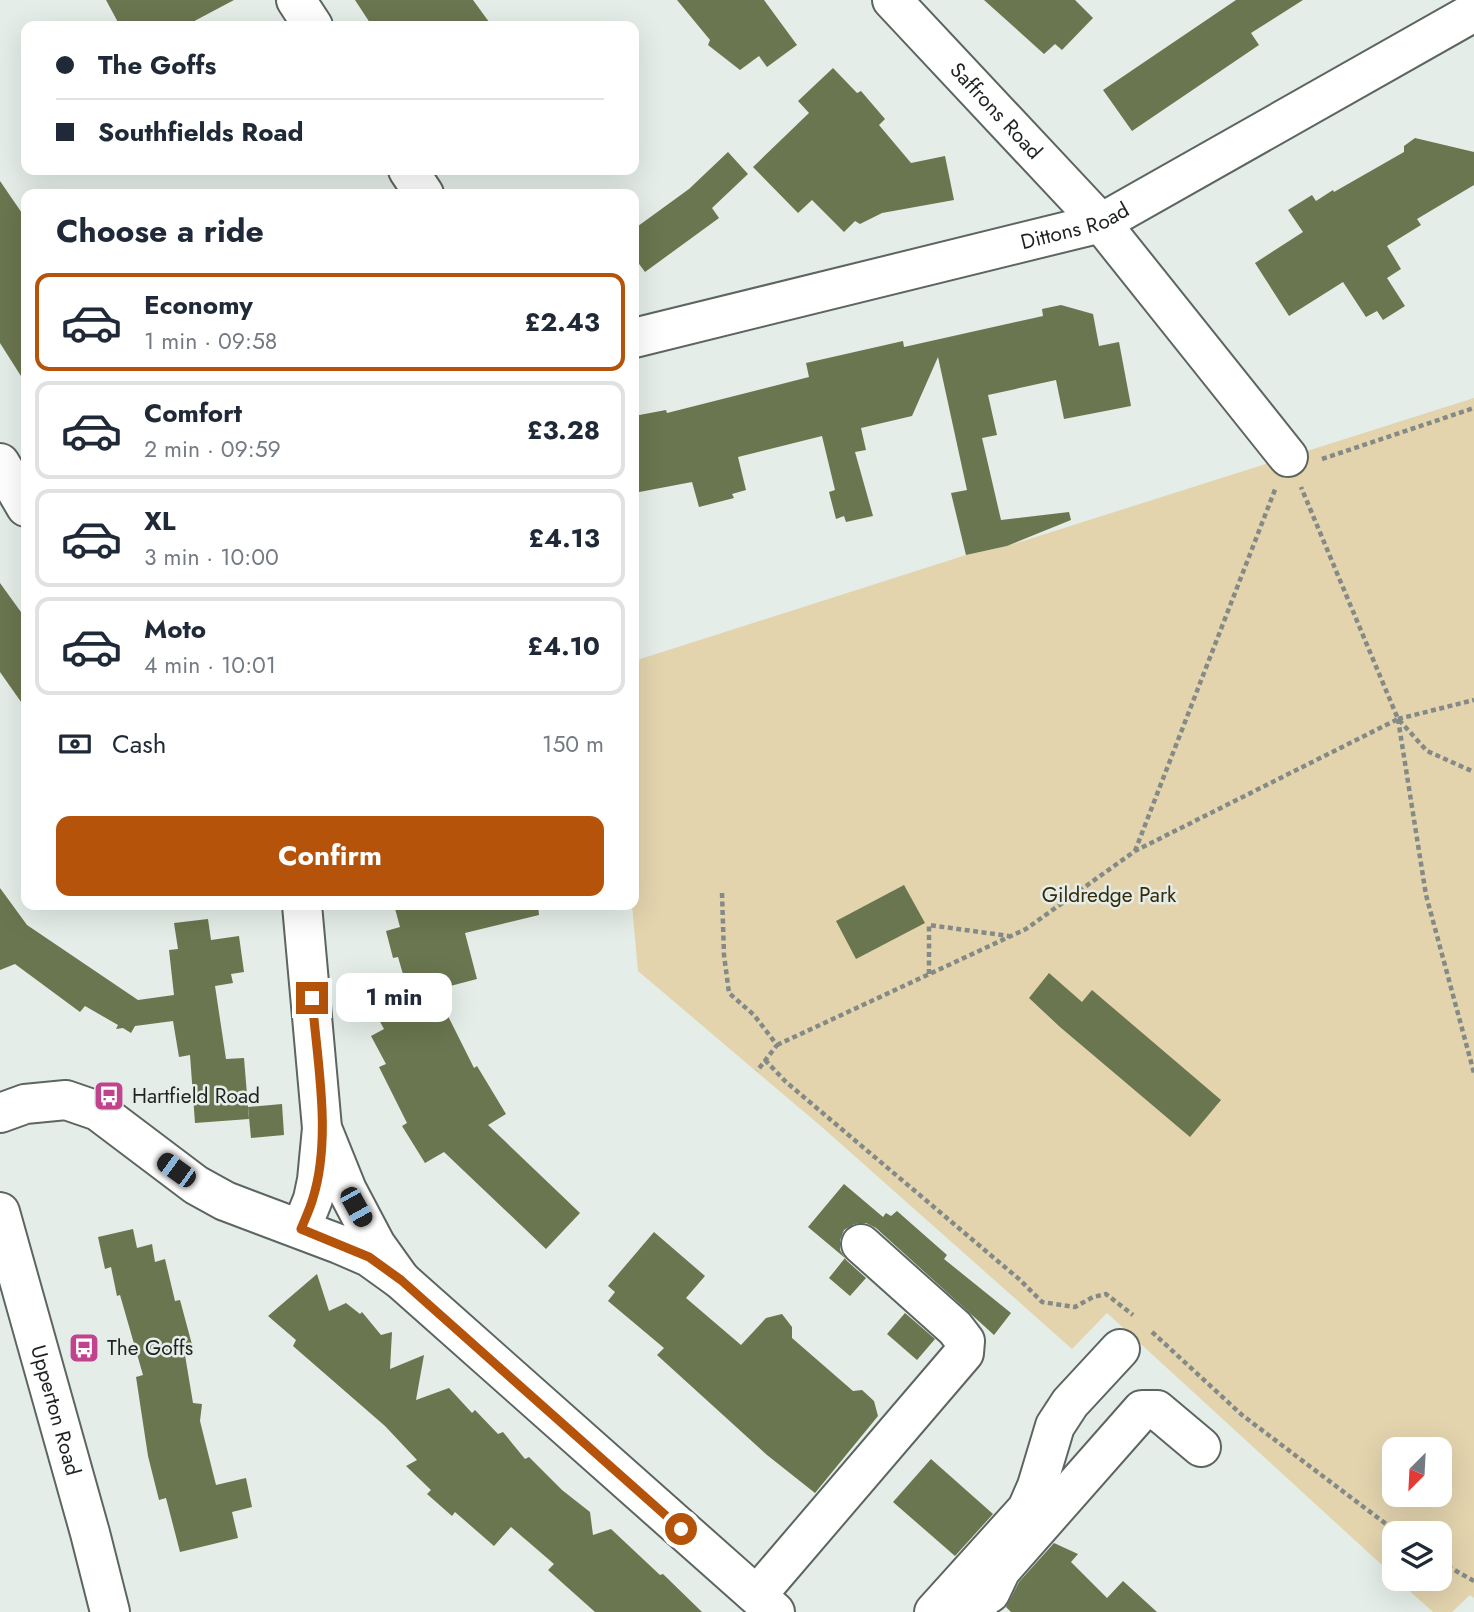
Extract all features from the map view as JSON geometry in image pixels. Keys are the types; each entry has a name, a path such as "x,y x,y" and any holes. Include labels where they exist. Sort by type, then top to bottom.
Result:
{"street":[{"path":"296,0 310,21"},
{"name":"Saffrons Road","path":"892,0 1101,223 1291,463"},
{"name":"Dittons Road","path":"639,337 1101,223 1474,12"},
{"path":"0,463 21,499"},
{"path":"301,1229 317,1180 322,1128 303,910"},
{"path":"0,1113 25,1104 66,1100 98,1111 196,1185 225,1201 369,1257 401,1280 766,1604 964,1353 965,1341 956,1328 861,1244"},
{"path":"322,1128 347,1190 376,1245 401,1280"},
{"name":"Upperton Road","path":"0,1212 110,1612"},
{"path":"934,1612 1027,1509 1037,1486 1055,1426 1070,1403 1137,1333"},
{"path":"977,1612 980,1599 990,1593 1002,1570 1142,1410 1157,1410 1201,1447"}],"path":[{"path":"1291,463 1474,408"},
{"path":"1291,463 1398,719 1426,895 1474,1073"},
{"path":"1135,851 1291,463"},
{"path":"757,1071 777,1045 1026,929 1135,851 1398,719 1474,700"},
{"path":"1398,719 1427,751 1474,772"},
{"path":"722,893 724,955 729,993 754,1015 777,1045"},
{"path":"929,974 929,925 1010,936"},
{"path":"765,1060 786,1082 1020,1279 1042,1302 1074,1307 1093,1297 1106,1294 1119,1302 1137,1333 1382,1521"},
{"path":"1452,1569 1474,1581"}],"green space":[{"name":"Gildredge Park","path":"1474,398 1474,1598 1470,1595 1452,1612 1433,1612 1409,1591 1452,1591 1452,1521 1382,1521 1382,1565 1107,1313 1072,1349 823,1128 638,971 632,910 639,910 639,659"}],"building":[{"path":"106,0 234,0 194,21 117,21"},
{"path":"355,0 473,0 488,21 369,21"},
{"path":"677,0 764,0 797,45 767,67 759,56 740,70 708,45 710,40"},
{"path":"984,0 1075,0 1093,18 1062,50 1055,44 1044,54"},
{"path":"1236,0 1303,0 1251,33 1259,45 1132,131 1103,90"},
{"path":"833,68 857,93 861,91 885,119 879,125 911,163 945,156 954,200 882,213 860,224 855,221 844,232 812,200 798,213 753,167 809,113 798,101"},
{"path":"1415,138 1474,152 1474,185 1417,219 1421,225 1387,246 1401,269 1387,278 1405,306 1383,320 1377,311 1366,317 1343,282 1289,316 1255,263 1303,232 1288,210 1312,195 1316,201 1333,190 1334,192 1404,152 1404,146"},
{"path":"728,152 748,174 712,208 719,218 645,272 639,264 639,225 689,189"},
{"path":"0,181 21,212 21,376 0,343"},
{"path":"1061,305 1093,314 1099,346 1119,342 1131,406 1064,419 1056,380 988,395 997,435 982,438 1001,520 1069,512 1071,520 1007,546 966,555 951,493 967,490 938,357 912,416 861,428 866,450 855,452 873,516 846,522 844,516 836,519 829,492 835,490 822,436 738,457 746,490 732,494 734,498 699,507 692,482 639,492 639,415 666,410 667,413 809,377 806,363 903,341 904,347 1043,316 1042,309"},
{"path":"0,583 21,612 21,702 0,672"},
{"path":"904,885 925,923 856,959 836,921"},
{"path":"0,888 27,925 138,1000 174,995 169,950 178,949 174,923 208,919 211,940 239,936 244,972 231,974 233,983 215,986 226,1059 244,1058 249,1119 195,1123 190,1055 179,1057 173,1021 135,1026 131,1033 123,1028 116,1029 118,1025 85,1006 80,1012 15,964 0,970"},
{"path":"395,910 538,910 539,915 465,933 477,979 435,990 474,1068 477,1066 506,1114 488,1125 580,1213 546,1249 444,1152 425,1163 402,1126 407,1123 379,1067 386,1064 371,1036 384,1029 378,1018 411,1002 398,957 393,958 386,931 400,927"},
{"path":"1049,973 1082,1002 1092,990 1221,1100 1190,1137 1029,998"},
{"path":"282,1104 284,1135 251,1138 248,1107"},
{"path":"844,1184 883,1217 886,1213 891,1216 897,1211 947,1255 944,1259 1011,1313 994,1335 876,1228 866,1223 854,1224 844,1230 840,1250 845,1258 808,1227"},
{"path":"133,1229 137,1248 152,1244 155,1262 165,1259 175,1301 180,1300 194,1352 185,1355 193,1403 202,1404 200,1421 216,1485 246,1478 252,1507 232,1512 238,1538 180,1552 166,1498 159,1500 148,1456 136,1377 143,1375 120,1295 117,1296 111,1267 105,1269 98,1237"},
{"path":"654,1232 705,1276 686,1298 741,1345 766,1318 782,1314 792,1327 792,1338 853,1391 862,1390 874,1401 878,1416 815,1493 767,1455 657,1355 664,1348 608,1301 615,1292 608,1286"},
{"path":"845,1258 866,1278 850,1296 829,1278"},
{"path":"317,1274 329,1311 346,1303 360,1314 362,1312 381,1335 392,1332 390,1369 424,1355 416,1400 449,1388 472,1413 475,1410 498,1434 503,1432 525,1459 529,1457 562,1490 590,1512 593,1535 611,1529 702,1612 595,1612 548,1570 554,1564 511,1527 494,1546 455,1512 452,1516 427,1494 431,1490 406,1466 417,1460 385,1426 293,1346 296,1340 268,1316"},
{"path":"905,1313 935,1339 917,1360 887,1334"},
{"path":"931,1459 993,1514 955,1556 893,1502"},
{"path":"1054,1543 1078,1554 1071,1562 1107,1598 1123,1581 1157,1612 1011,1612 1006,1607 1019,1582"}],"place":[{"name":"Hartfield Road","path":"109,1096"},
{"name":"The Goffs","path":"84,1348"}],"route":[{"path":"312,998 322,1128 317,1180 301,1229 369,1257 401,1280 681,1529"}]}
